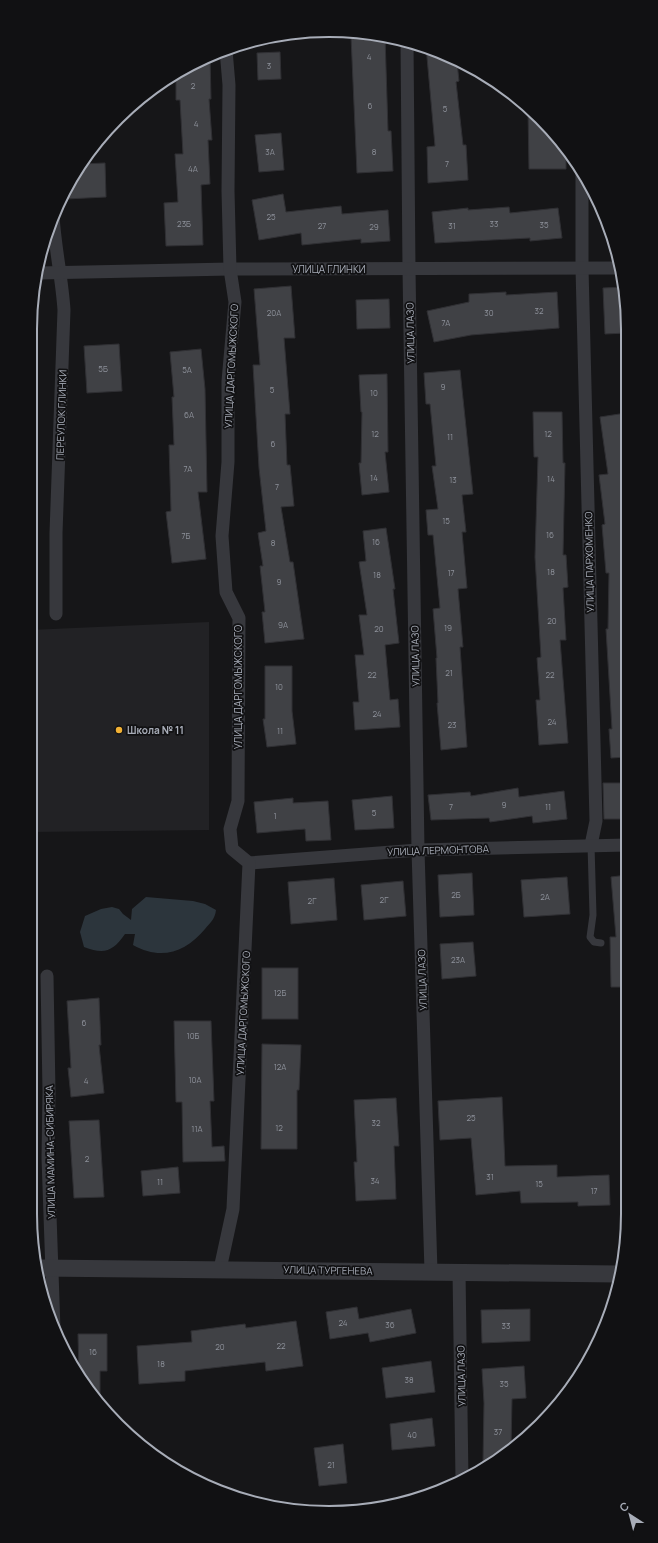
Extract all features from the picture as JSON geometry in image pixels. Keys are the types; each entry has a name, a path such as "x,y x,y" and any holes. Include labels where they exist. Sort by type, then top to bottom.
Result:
{"street":[{"name":"УЛИЦА ЛАЗО","path":"407,48 418,850 431,1271"},
{"name":"УЛИЦА ДАРГОМЫЖСКОГО","path":"220,1269 233,1209 248,918 249,863 232,850 230,829 238,802 238,618 226,592 222,536 228,462 228,380 235,302 230,270 228,191 229,85 226,55"},
{"name":"УЛИЦА ПАРХОМЕНКО","path":"582,183 582,268 596,821 591,846"},
{"name":"ПЕРЕУЛОК ГЛИНКИ","path":"54,231 61,273 64,310 56,533 56,614"},
{"name":"УЛИЦА ГЛИНКИ","path":"43,273 230,270 614,268"},
{"name":"УЛИЦА ЛЕРМОНТОВА","path":"249,863 418,850 621,845"},
{"name":"УЛИЦА МАМИНА-СИБИРЯКА","path":"47,976 49,1092 46,1268 51,1303"},
{"name":"УЛИЦА ТУРГЕНЕВА","path":"46,1268 459,1271 614,1274"},
{"name":"УЛИЦА ЛАЗО","path":"459,1271 462,1474"}],"lane":[{"name":"УЛИЦА ПАРХОМЕНКО","path":"591,846 592,915 590,937 594,942 601,944"}],"shaded area":[{"name":"Школа № 11","path":"209,622 209,830 37,832 37,630"},
{"path":"146,897 193,901 205,904 216,910 215,916 198,937 172,952 163,953 143,950 133,945 135,934 125,934 121,940 108,950 98,951 84,947 80,932 85,916 101,909 112,907 119,909 131,920 132,909"}],"building":[{"path":"351,38 367,39 385,43 388,131 391,131 393,171 357,173"},
{"path":"280,52 281,79 258,80 257,53"},
{"path":"427,53 458,67 459,81 456,82 463,145 466,145 468,180 428,183 427,147 435,146"},
{"path":"210,62 211,99 209,99 212,140 208,140 210,184 201,185 203,245 166,246 164,203 178,202 175,154 183,154 180,100 176,100 176,80"},
{"path":"528,116 549,136 566,158 566,169 529,169"},
{"path":"281,133 284,170 259,172 255,135"},
{"path":"105,163 106,197 68,199 76,183 88,164"},
{"path":"283,194 286,212 341,206 342,214 388,210 390,241 361,243 361,239 302,245 301,233 259,240 252,200"},
{"path":"509,207 510,213 558,208 562,238 530,241 530,238 435,243 432,212 468,208 468,210"},
{"path":"291,286 295,338 284,338 290,414 285,414 287,465 290,465 294,506 281,507 290,562 293,562 304,639 265,643 262,612 265,612 260,566 263,566 258,533 266,531 259,468 253,365 260,365 254,289"},
{"path":"618,287 621,333 605,334 603,288"},
{"path":"506,292 506,295 557,292 559,328 471,335 434,342 427,311 469,302 469,294"},
{"path":"389,299 390,328 357,329 356,300"},
{"path":"119,344 122,391 87,393 84,346"},
{"path":"201,349 205,389 207,492 198,492 206,559 172,563 166,512 171,511 169,445 174,445 172,397 174,397 170,352"},
{"path":"460,370 473,494 462,495 466,532 462,532 467,588 458,589 463,647 460,647 467,747 441,750 437,703 437,658 433,609 440,608 433,535 428,535 426,510 438,509 432,466 436,466 430,404 426,404 424,373"},
{"path":"387,374 388,452 385,452 389,492 362,495 359,463 361,463 362,412 359,375"},
{"path":"533,412 562,412 563,463 565,463 563,555 566,555 568,587 563,588 566,640 560,640 568,743 539,745 536,700 540,700 537,658 541,657 535,557 538,457 534,457"},
{"path":"621,414 621,757 611,758 609,729 612,729 606,629 608,629 609,573 606,573 602,525 605,524 599,475 608,474 600,417"},
{"path":"386,528 395,589 393,589 399,643 385,645 390,700 398,699 400,727 355,730 353,702 359,702 355,655 364,655 359,615 367,615 359,562 366,561 363,531"},
{"path":"265,666 292,666 292,711 296,744 267,747 263,719 265,719"},
{"path":"603,783 621,783 621,819 604,819"},
{"path":"518,788 519,797 564,791 567,819 533,823 532,816 490,822 489,818 431,820 428,795 470,792 471,796"},
{"path":"392,796 394,828 355,830 352,800"},
{"path":"293,798 293,803 328,801 331,840 306,841 305,829 257,833 254,802"},
{"path":"472,873 474,915 440,917 438,875"},
{"path":"621,876 621,987 611,987 610,937 616,937 611,877"},
{"path":"567,877 570,914 524,917 521,880"},
{"path":"334,878 337,920 291,924 288,882"},
{"path":"403,881 406,916 364,920 361,885"},
{"path":"473,942 476,976 442,979 440,944"},
{"path":"262,968 298,968 298,1019 262,1019"},
{"path":"99,998 101,1045 99,1045 104,1093 71,1097 68,1068 71,1068 67,1001"},
{"path":"174,1021 211,1021 214,1101 210,1101 212,1147 224,1146 225,1161 183,1162 182,1102 176,1102"},
{"path":"262,1044 301,1045 299,1090 297,1090 297,1149 261,1149"},
{"path":"502,1097 505,1166 557,1165 557,1177 609,1175 610,1205 578,1206 578,1202 521,1203 520,1191 476,1195 471,1138 440,1140 438,1101"},
{"path":"396,1098 399,1146 394,1146 396,1199 356,1201 354,1162 357,1162 354,1100"},
{"path":"99,1120 104,1197 74,1198 69,1121"},
{"path":"178,1167 180,1193 143,1196 141,1171"},
{"path":"357,1307 359,1319 411,1309 416,1333 370,1342 368,1333 330,1339 326,1312"},
{"path":"530,1309 530,1341 482,1343 481,1310"},
{"path":"296,1321 303,1366 266,1371 265,1362 185,1371 185,1381 139,1384 137,1346 192,1342 191,1331 245,1324 246,1328"},
{"path":"78,1334 107,1334 107,1371 100,1371 100,1396 79,1364"},
{"path":"431,1361 435,1392 386,1398 382,1368"},
{"path":"524,1366 526,1398 512,1399 511,1443 483,1462 484,1403 482,1369"},
{"path":"432,1418 435,1446 392,1450 390,1424"},
{"path":"343,1444 347,1483 319,1486 314,1448"}],"place":[{"name":"Школа № 11","path":"119,730"}]}
